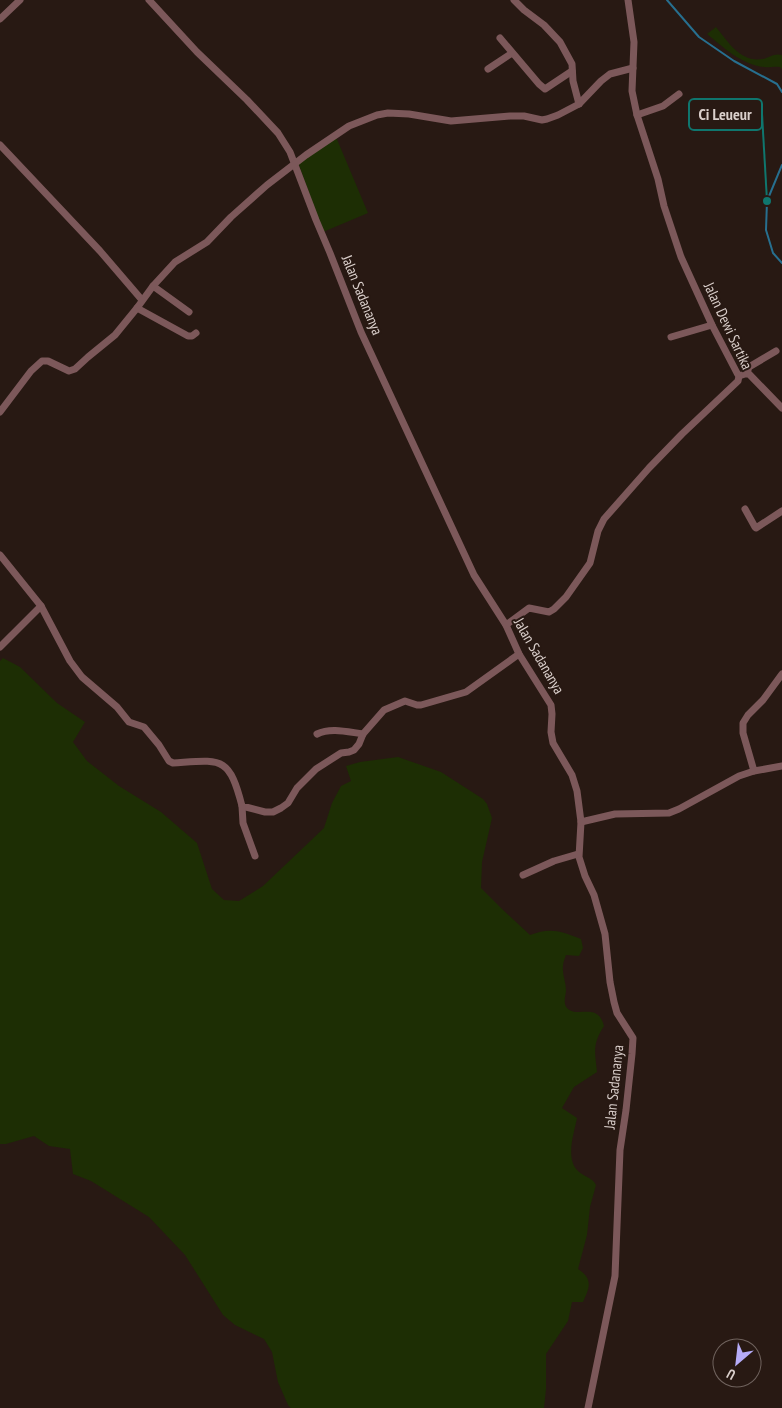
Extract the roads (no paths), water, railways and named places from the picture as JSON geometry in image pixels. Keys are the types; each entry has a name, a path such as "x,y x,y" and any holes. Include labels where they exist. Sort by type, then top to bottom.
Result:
{"street":[{"path":"0,19 20,0"},
{"name":"Jalan Sadananya","path":"149,0 197,52 278,133 290,152 361,332 474,575 506,624 518,654 551,705 552,738 556,749 572,775 577,791 581,822 578,854 581,867 594,895 605,934 614,1002 618,1013 633,1038 620,1150 615,1276 588,1408"},
{"path":"514,0 544,25 560,42 571,61 573,81 579,104"},
{"name":"Jalan Dewi Sartika","path":"506,624 529,608 549,612 566,597 590,563 598,531 604,519 682,434 738,382 739,376 712,325 681,256 637,115 632,91 634,42 628,0"},
{"path":"500,38 512,54 545,89 572,71"},
{"path":"488,69 512,54"},
{"path":"0,412 31,371 42,361 48,361 66,370 73,370 115,334 153,286 175,262 207,242 245,204 295,164 349,126 377,115 397,113 451,121 510,116 524,116 542,120 558,115 579,104 610,74 633,68"},
{"path":"637,115 663,106 679,94"},
{"path":"0,145 100,251 142,300"},
{"path":"153,286 188,312"},
{"path":"137,308 188,336 196,333"},
{"path":"670,337 712,325"},
{"path":"747,373 749,366 776,351"},
{"path":"739,376 747,373"},
{"path":"747,373 782,408"},
{"path":"745,510 754,528 782,511"},
{"path":"0,555 41,606 70,661 82,677 118,707 129,722 144,727 170,762 209,761 217,762 226,767 233,776 242,806 243,823 255,856"},
{"path":"0,647 41,606"},
{"path":"242,806 265,812 273,812 281,808 288,803 297,788 316,769 341,753 354,750 363,734 386,708 405,701 421,705 462,694 518,654"},
{"path":"754,771 743,733 743,723 782,674"},
{"path":"317,734 322,731 337,730 363,734"},
{"path":"581,822 621,813 661,814 674,812 739,776 782,766"},
{"path":"523,875 550,862 578,854"}],"waterway":[{"path":"667,0 699,37 734,61 777,84 782,92"},
{"path":"782,165 767,201 766,230 773,253 782,263"}],"place":[{"name":"Ci Leueur","path":"767,201"}]}
